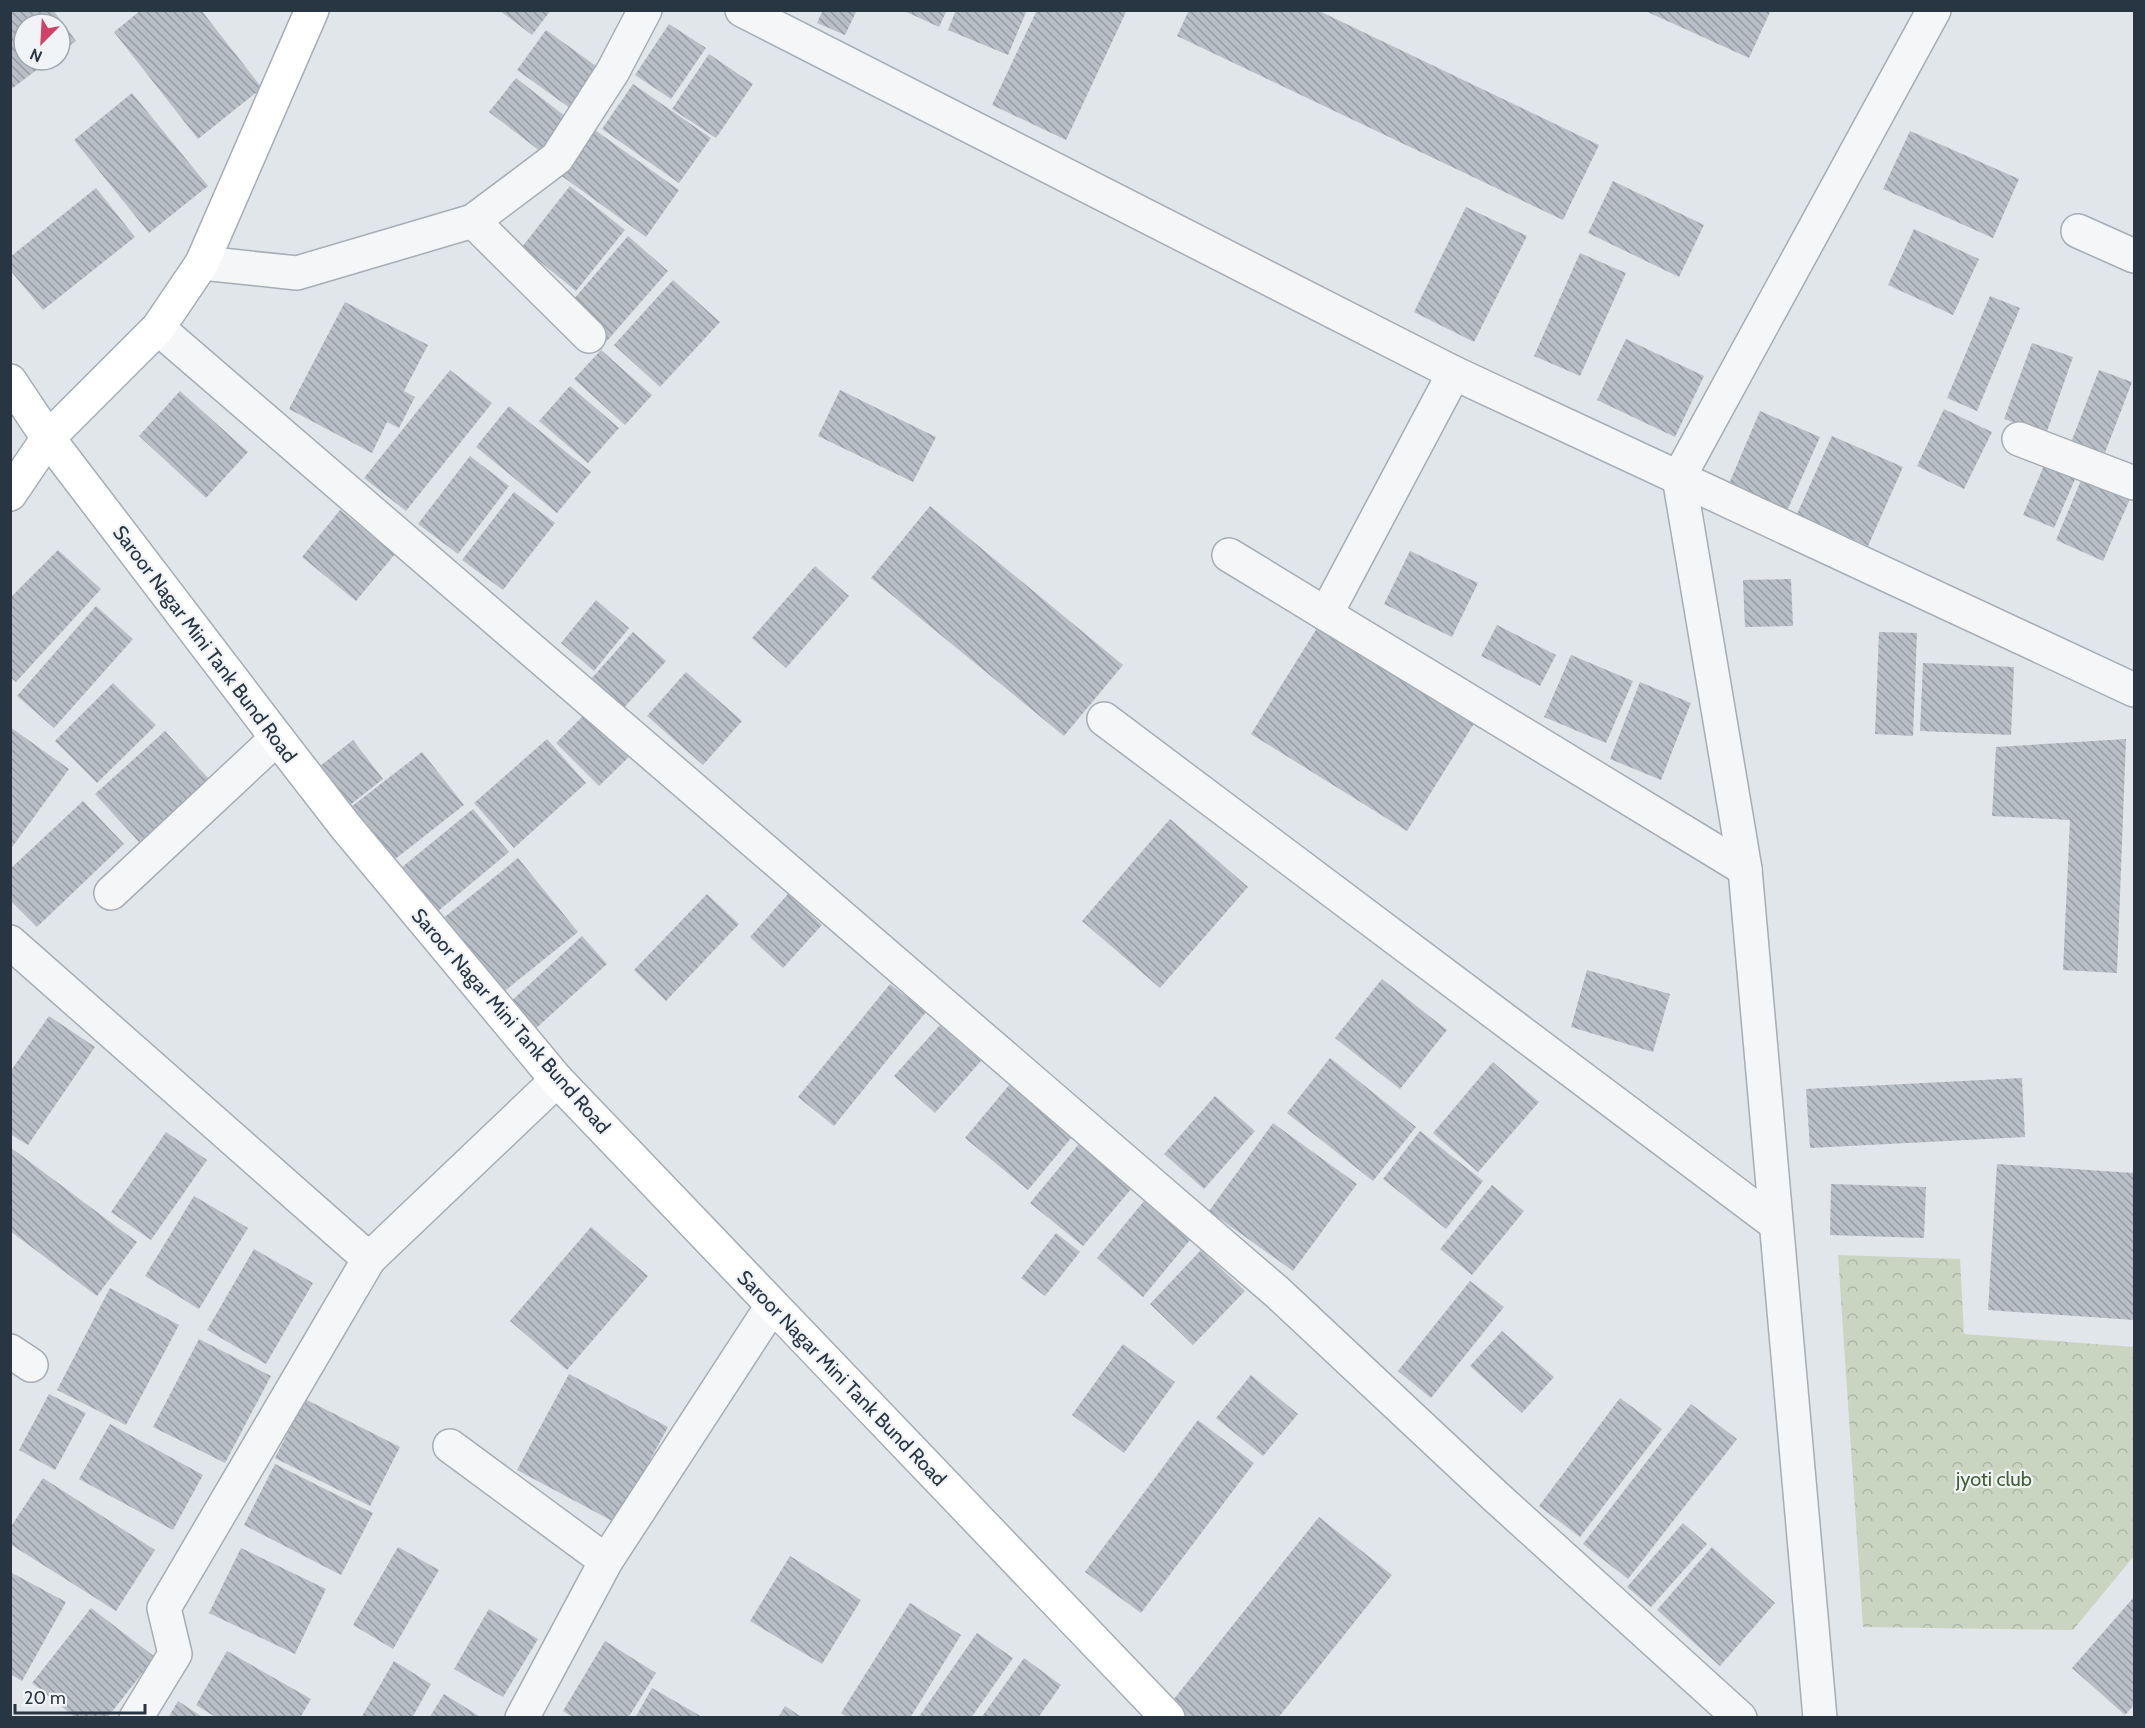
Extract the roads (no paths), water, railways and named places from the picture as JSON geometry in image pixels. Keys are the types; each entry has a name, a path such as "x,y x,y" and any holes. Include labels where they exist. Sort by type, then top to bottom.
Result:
{"main road":[{"path":"10,494 48,438 158,328 202,263 312,10"},
{"name":"Saroor Nagar Mini Tank Bund Road","path":"10,381 48,438 346,827 556,1080 1168,1718"}],"street":[{"path":"202,263 297,273 472,221 557,158 613,71 645,10"},
{"path":"742,10 1454,373 2134,690"},
{"path":"1820,1718 1745,869 1679,477 1922,14"},
{"path":"472,221 589,336"},
{"path":"2078,231 2134,256"},
{"path":"158,328 1277,1292 1494,1495 1740,1718"},
{"path":"1326,614 1454,373"},
{"path":"2019,439 2134,483"},
{"path":"1229,555 1745,869"},
{"path":"1104,719 1776,1224"},
{"path":"111,893 277,738"},
{"path":"10,942 369,1259"},
{"path":"136,1718 174,1654 164,1608 369,1259 556,1080"},
{"path":"523,1717 606,1561 772,1306"},
{"path":"450,1446 606,1561"}],"park label":[{"name":"jyoti club","path":"1994,1479"}]}
